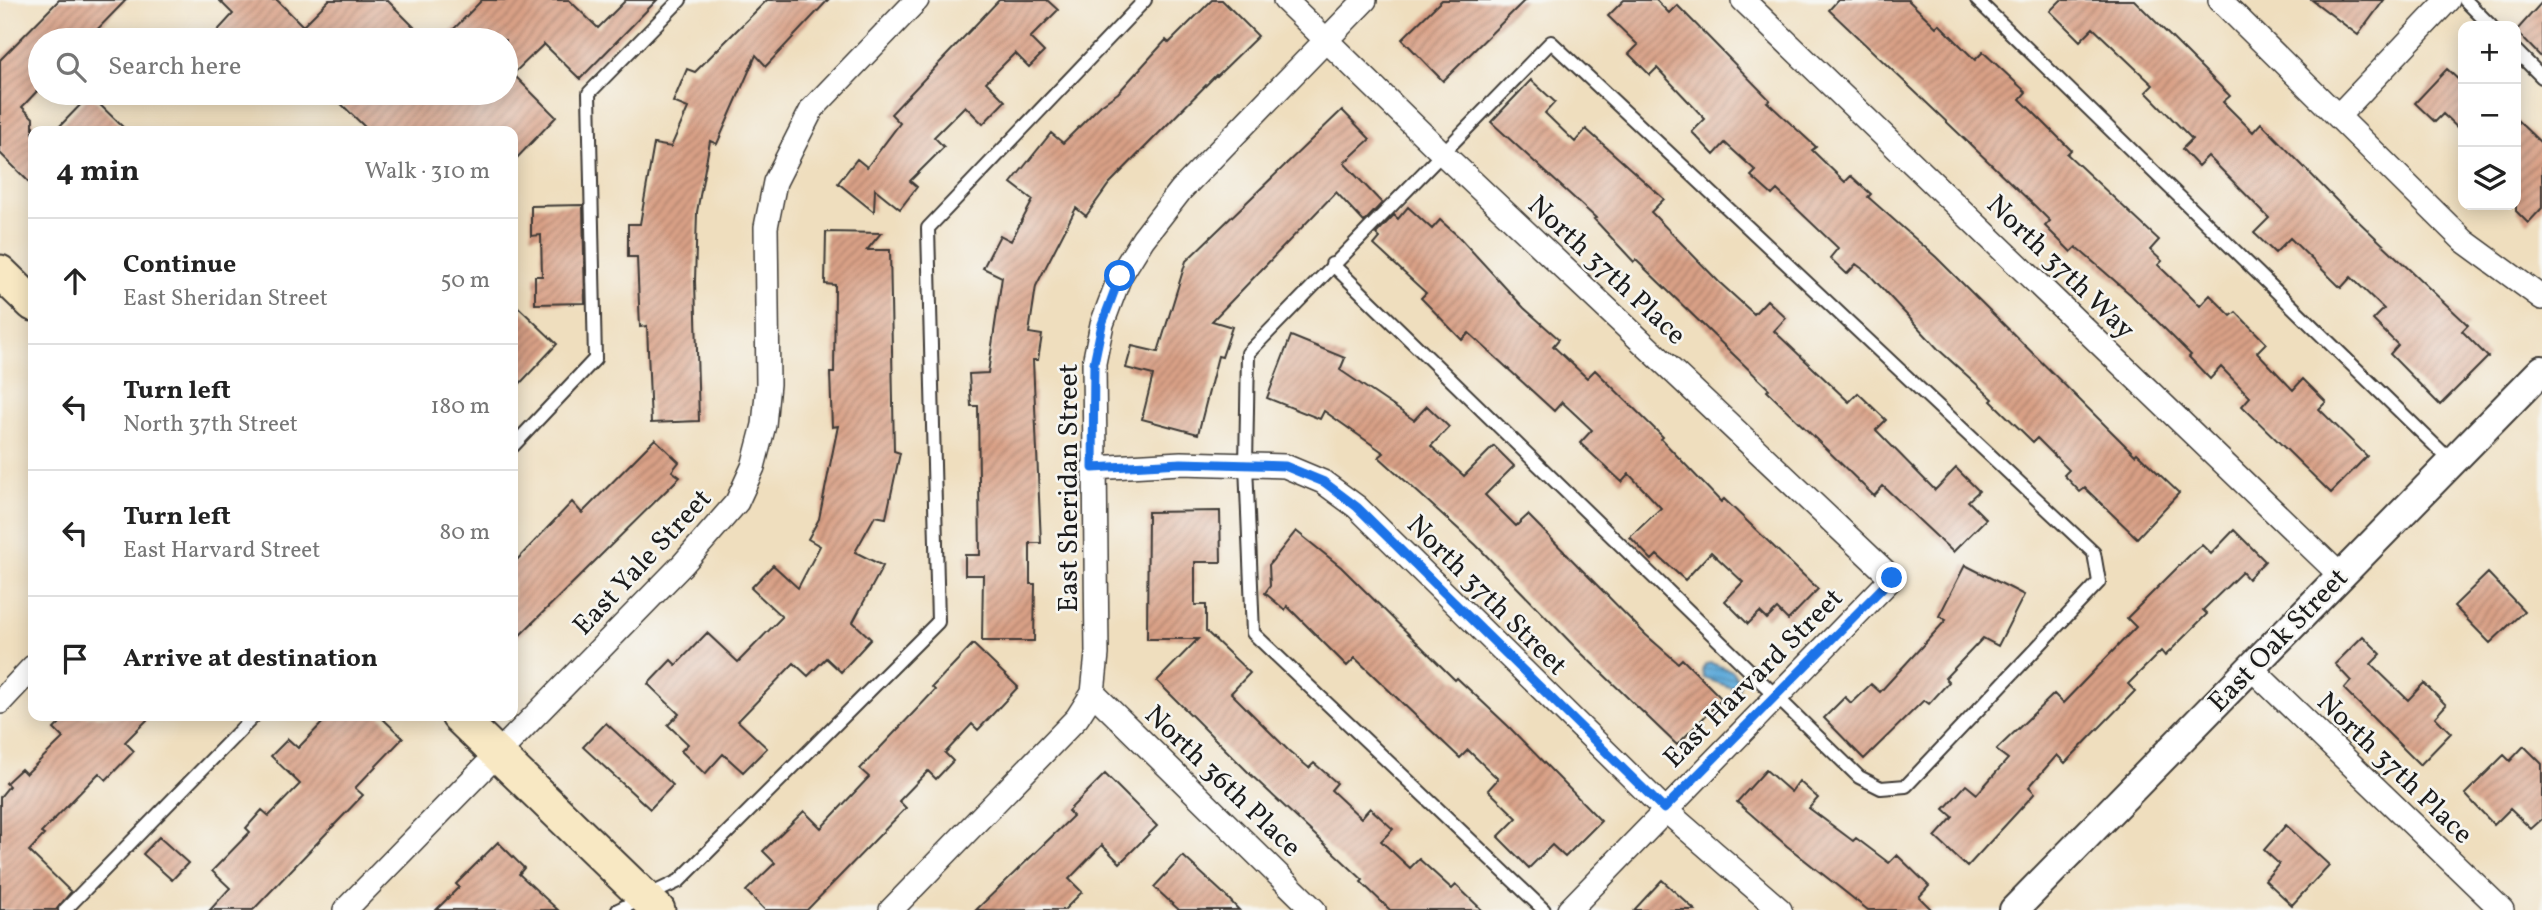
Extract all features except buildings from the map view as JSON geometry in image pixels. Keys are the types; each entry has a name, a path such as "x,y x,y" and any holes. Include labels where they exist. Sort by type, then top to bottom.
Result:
{"main road":[{"path":"0,272 28,299"},
{"path":"463,721 498,754 640,906"}],"street":[{"name":"East Yale Street","path":"345,910 683,564 737,502 753,467 764,425 768,384 766,227 775,182 812,108 917,0"},
{"name":"North 37th Place","path":"1286,0 1442,153 1892,578"},
{"name":"East Sheridan Street","path":"1093,693 1097,654 1094,363 1102,324 1120,276 1143,239 1181,190 1365,0"},
{"name":"North 37th Way","path":"1744,0 2340,575"},
{"path":"2220,0 2464,241 2542,298"},
{"path":"2338,116 2448,0"},
{"name":"East Oak Street","path":"2014,910 2542,370"},
{"name":"North 37th Street","path":"1093,468 1181,463 1285,466 1324,482 1357,507 1664,809 1780,910"},
{"name":"East Harvard Street","path":"1569,910 1664,809 1892,578"},
{"name":"North 37th Place","path":"2249,667 2502,910"},
{"path":"0,702 28,672"},
{"path":"891,910 1057,741 1093,693"},
{"name":"North 36th Place","path":"1093,693 1314,910"}],"lane":[{"path":"518,441 595,359 589,93 680,0"},
{"path":"640,906 680,881 938,622 928,228 1145,0"},
{"path":"1978,0 2452,461"},
{"path":"2465,0 2486,21"},
{"path":"1332,264 1859,777 1881,788 1906,786 2099,582 2094,553 1552,42 1332,264 1248,353 1246,465 1252,633 1544,910"},
{"path":"2521,56 2542,77"},
{"path":"65,910 249,721"}],"water":[{"path":"1711,663 1733,671 1740,684 1738,690 1704,678 1702,670 1706,664"}],"route":[{"path":"1120,276 1102,324 1094,363 1093,468 1181,463 1285,466 1324,482 1357,507 1664,809 1892,578"}]}
